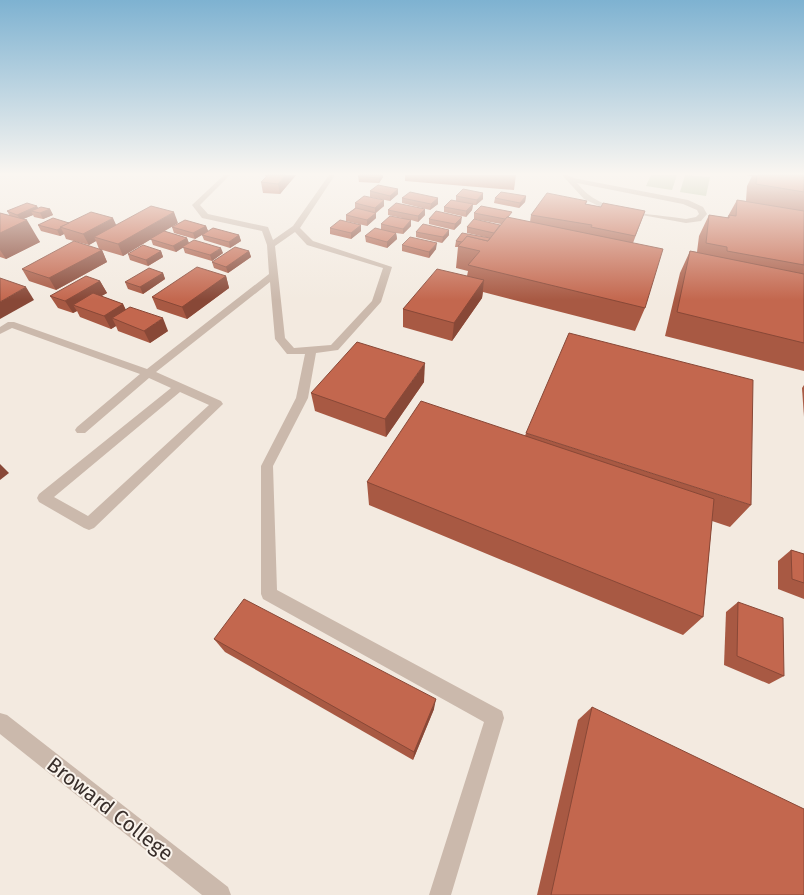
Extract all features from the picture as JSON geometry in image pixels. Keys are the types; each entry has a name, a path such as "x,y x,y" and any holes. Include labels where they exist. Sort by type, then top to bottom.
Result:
{"street":[{"path":"209,217 265,229 270,245 280,339 292,352 334,348 376,302 388,267 310,243 296,228"},
{"path":"270,245 296,228 303,217"},
{"path":"663,217 686,221 698,219 700,217"},
{"path":"81,430 148,373 274,275"},
{"path":"0,330 11,324 148,373 217,404 89,524 44,498 179,387"},
{"path":"312,350 302,398 267,466 269,594 495,718 440,895"},
{"name":"Broward College","path":"0,722 220,895"}],"building":[{"path":"0,217 15,217 27,220 0,233"},
{"path":"81,217 113,218 83,234 60,227"},
{"path":"131,217 166,217 118,244 94,237"},
{"path":"353,217 371,217 367,220"},
{"path":"389,217 411,220 403,229 381,224"},
{"path":"431,217 462,217 455,224 429,219"},
{"path":"507,217 663,249 645,308 468,265 480,251 458,246 467,236 488,241"},
{"path":"542,217 643,217 635,236 591,227 592,225"},
{"path":"709,217 804,217 804,265 727,251 727,247 706,243"},
{"path":"53,218 69,223 57,230 38,225"},
{"path":"474,219 500,225 494,233 467,227"},
{"path":"185,220 206,226 193,233 172,227"},
{"path":"340,220 361,225 351,233 330,228"},
{"path":"423,224 449,230 443,237 416,232"},
{"path":"213,228 239,235 229,242 202,235"},
{"path":"375,228 396,233 387,242 365,236"},
{"path":"164,231 187,238 173,246 150,239"},
{"path":"462,233 490,238 488,241 467,236 462,242 456,241"},
{"path":"410,237 437,243 429,252 402,245"},
{"path":"194,240 221,248 210,255 182,247"},
{"path":"74,241 102,250 49,278 22,269"},
{"path":"143,245 161,251 146,260 128,254"},
{"path":"235,247 249,251 226,267 212,262"},
{"path":"690,251 804,274 804,343 677,312"},
{"path":"197,267 226,276 182,307 152,297"},
{"path":"149,268 163,273 140,287 125,282"},
{"path":"437,269 484,280 454,323 403,309"},
{"path":"86,276 100,281 65,301 50,296"},
{"path":"0,278 26,287 0,302"},
{"path":"93,293 123,304 104,316 73,305"},
{"path":"130,307 163,318 144,331 112,318"},
{"path":"569,333 753,380 751,505 526,433"},
{"path":"357,342 425,363 385,419 311,393"},
{"path":"421,401 714,499 703,617 367,482"},
{"path":"791,550 804,554 804,583 792,579"},
{"path":"244,599 436,699 414,752 214,639"},
{"path":"738,602 783,618 784,676 737,656"},
{"path":"592,707 804,809 804,895 551,895"}]}
